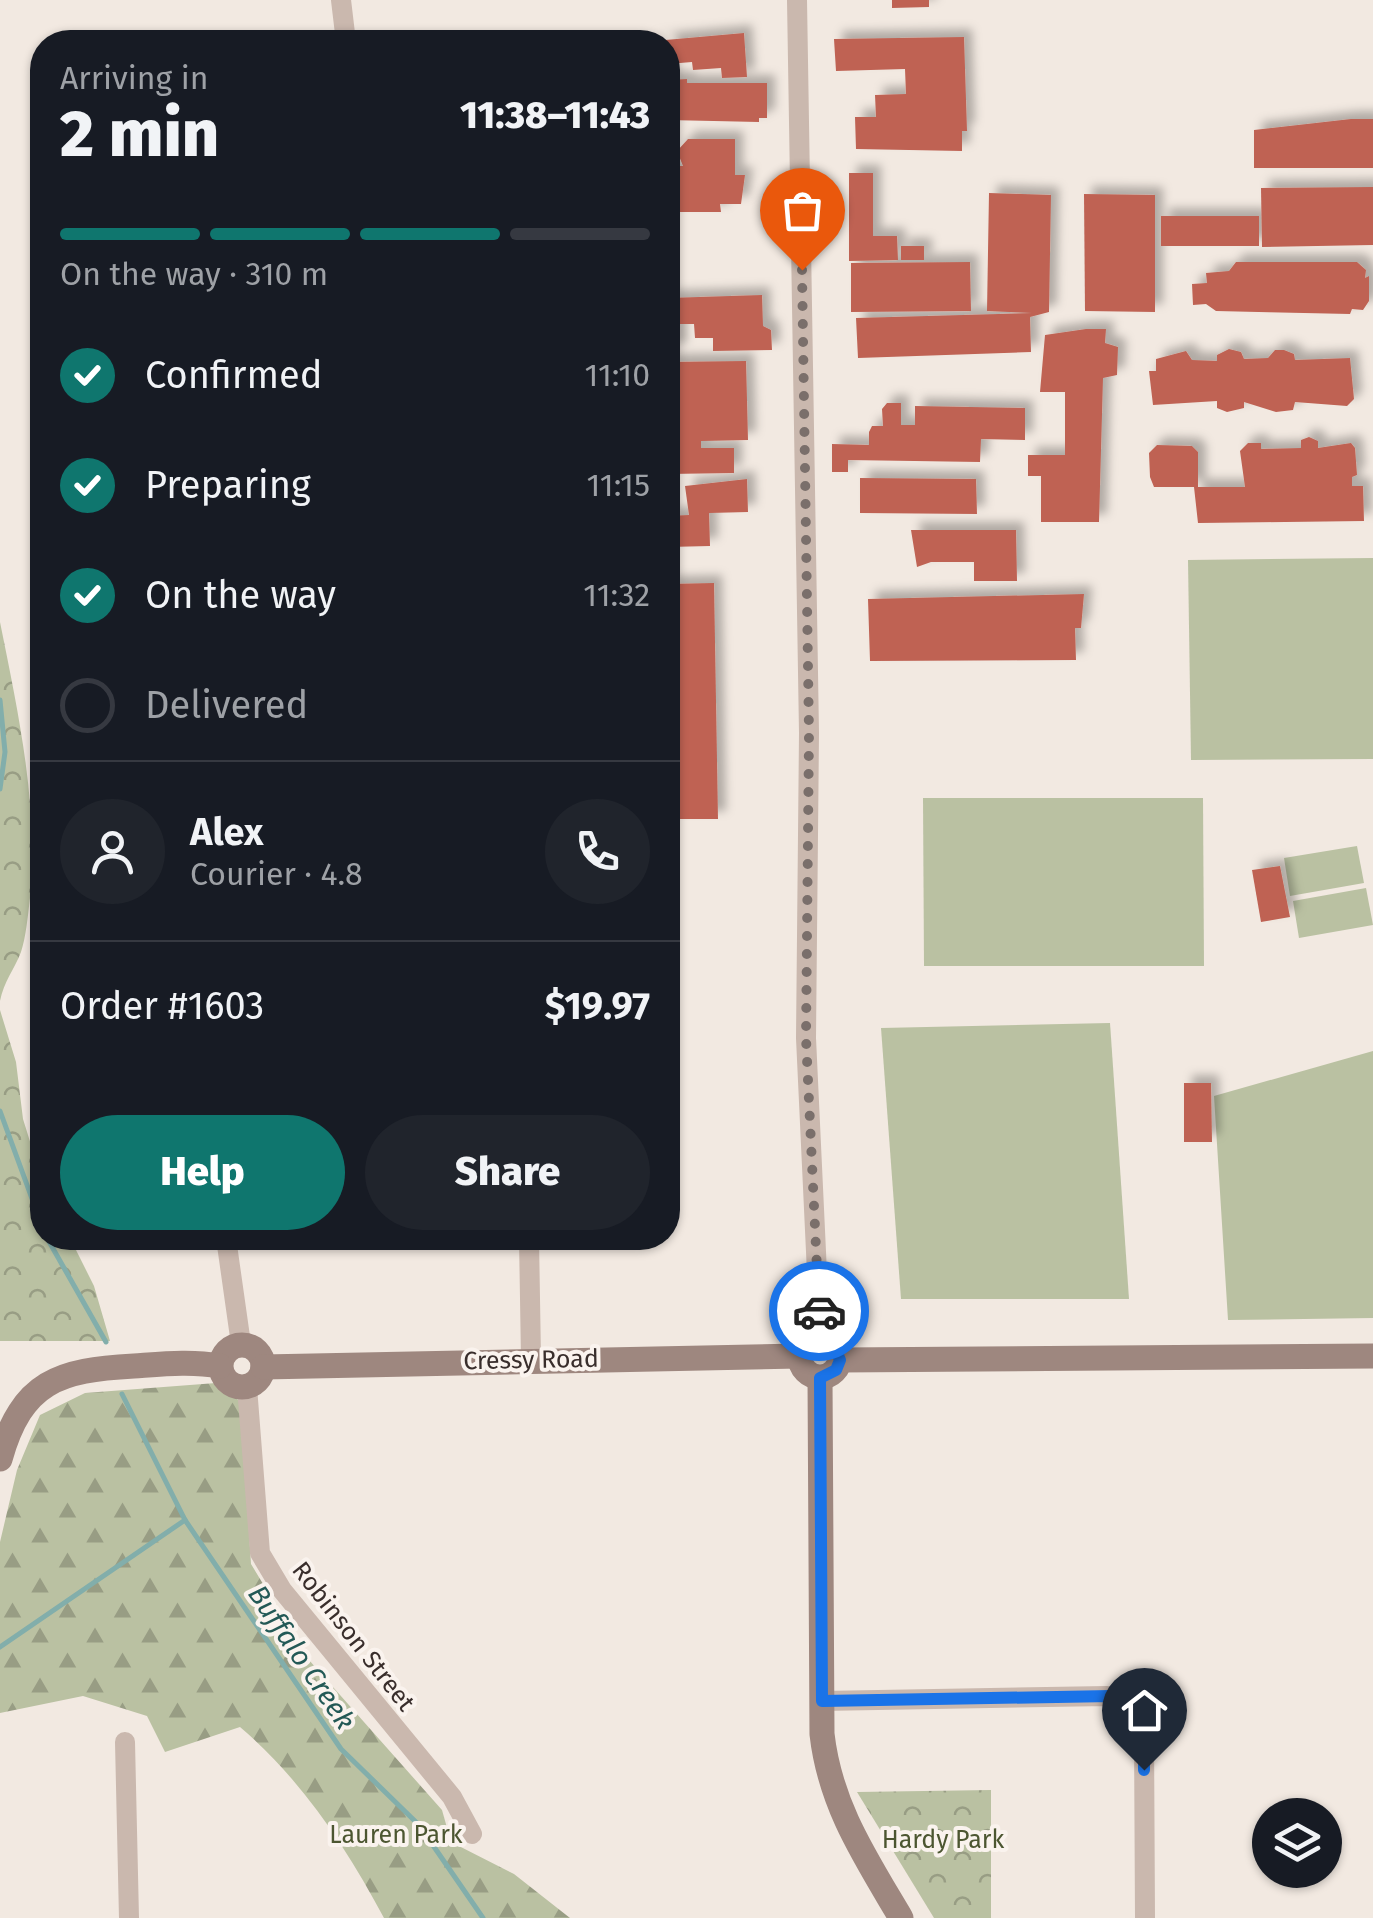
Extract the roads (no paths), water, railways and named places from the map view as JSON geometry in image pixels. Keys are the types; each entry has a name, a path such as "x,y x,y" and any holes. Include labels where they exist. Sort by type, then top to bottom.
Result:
{"street":[{"path":"341,0 345,30"},
{"path":"797,0 809,733 806,1038 820,1337"},
{"path":"228,1250 241,1344"},
{"path":"529,1250 532,1358"},
{"path":"820,1337 832,1341 840,1360 836,1370 820,1378 807,1374 799,1356 808,1340 820,1337"},
{"path":"220,1366 224,1354 241,1344"},
{"path":"0,1459 27,1400 60,1375 198,1362 220,1366 232,1385 255,1377 259,1354 241,1344"},
{"name":"Cressy Road","path":"255,1377 532,1358 799,1356"},
{"path":"840,1360 1373,1356"},
{"name":"Robinson Street","path":"255,1377 260,1552 292,1603 452,1797 472,1834"},
{"path":"820,1378 826,1775 841,1816 901,1918"},
{"path":"822,1701 1107,1696 1135,1706 1144,1733 1144,1918"},
{"path":"126,1742 128,1918"}],"waterway":[{"name":"Buffalo Creek","path":"0,700 5,752 0,789"},
{"name":"Buffalo Creek","path":"0,1111 30,1193"},
{"name":"Buffalo Creek","path":"54,1250 106,1342"},
{"name":"Buffalo Creek","path":"122,1394 185,1520 341,1749 419,1825 483,1918"},
{"path":"0,1647 185,1520"}],"park label":[{"name":"Lauren Park","path":"396,1834"},
{"name":"Hardy Park","path":"943,1839"}]}
